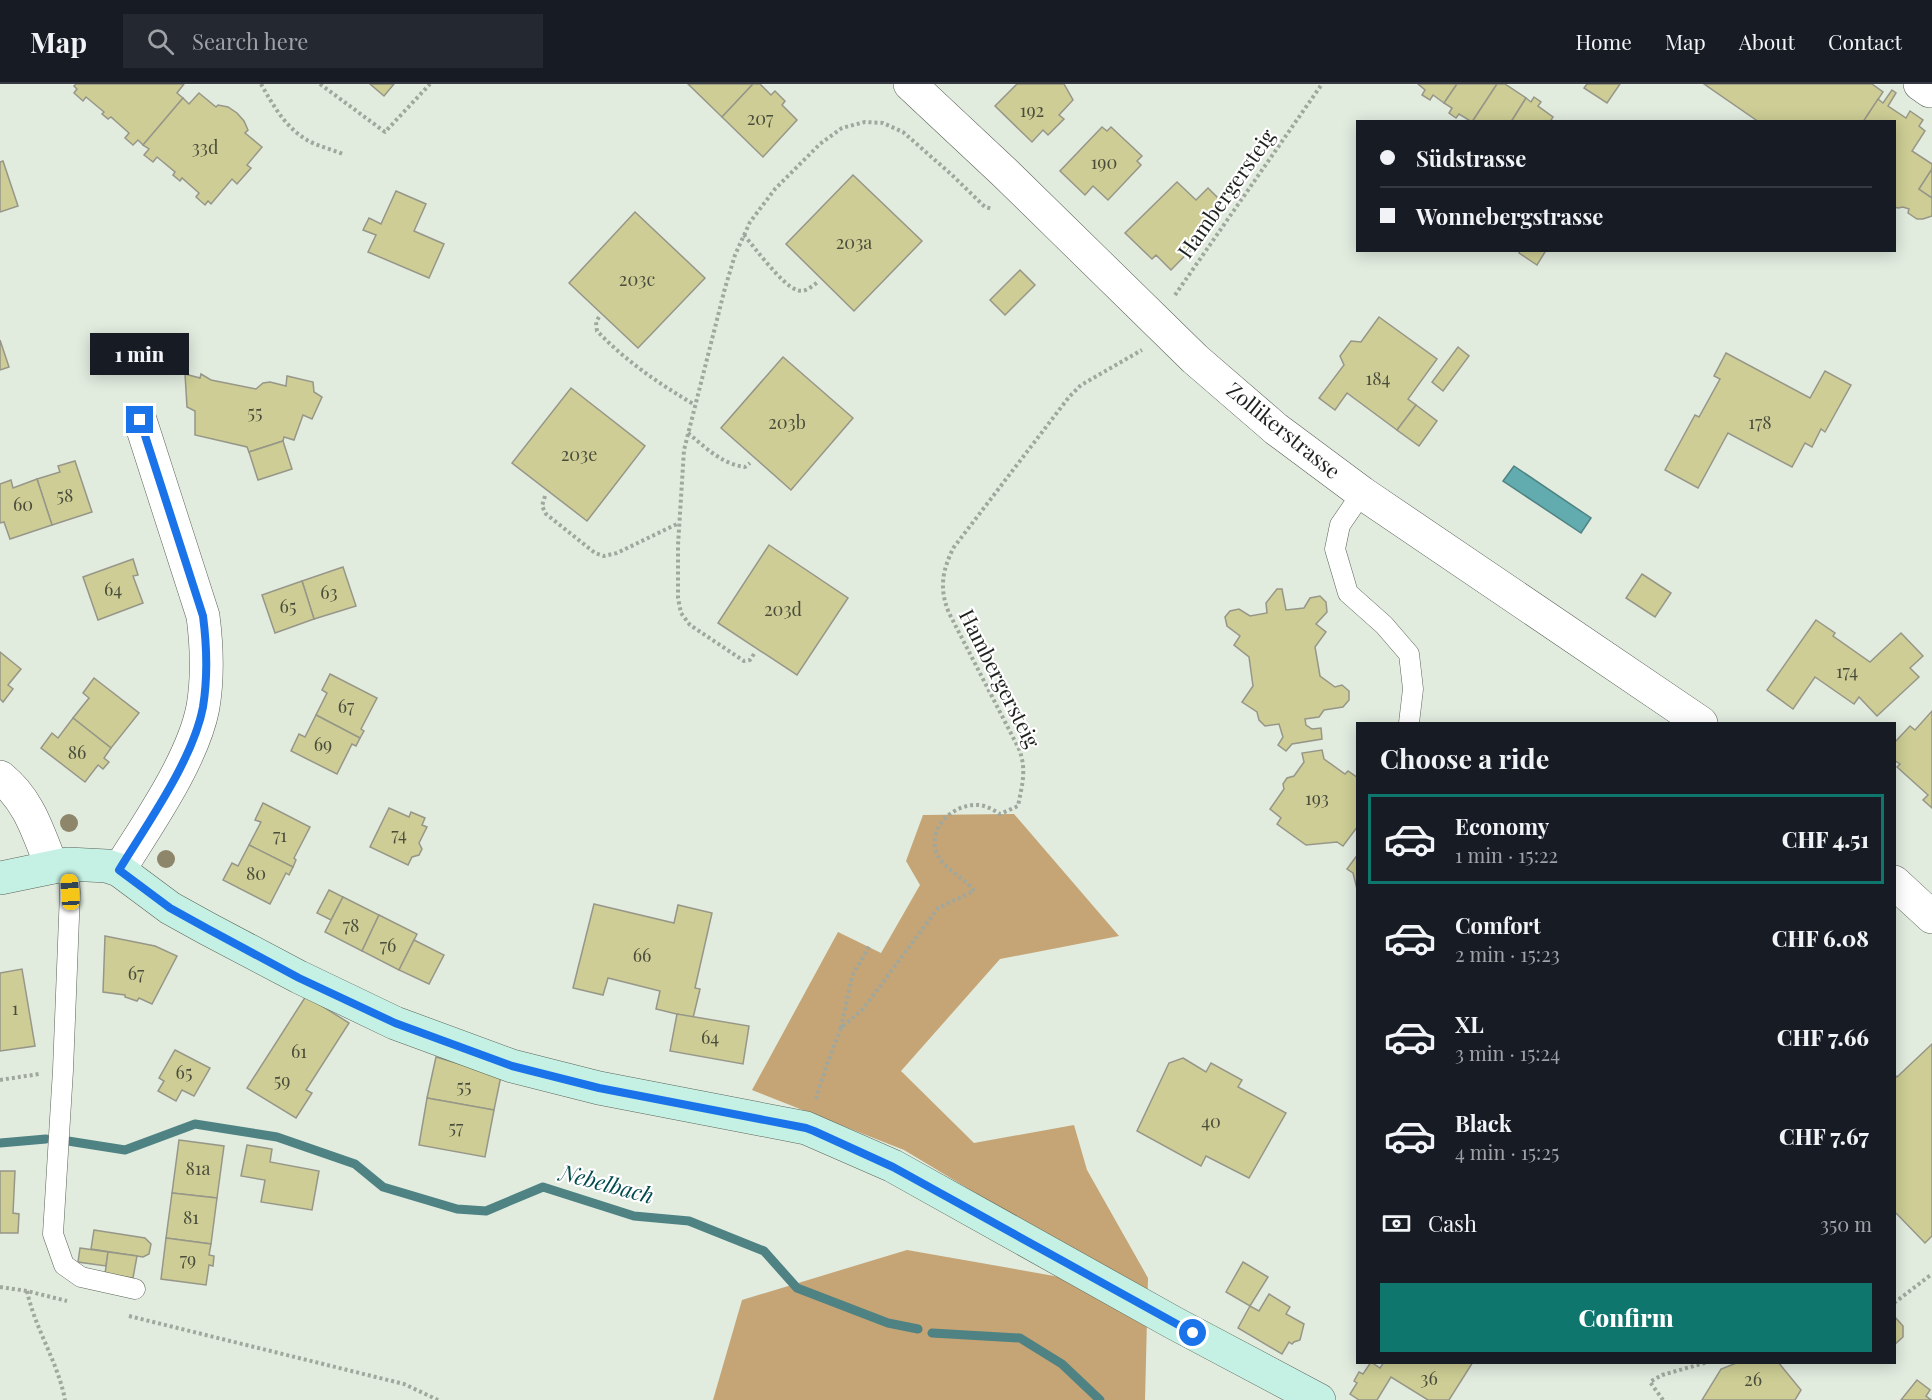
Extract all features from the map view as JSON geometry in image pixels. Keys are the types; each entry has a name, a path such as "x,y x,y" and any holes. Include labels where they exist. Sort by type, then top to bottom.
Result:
{"street":[{"name":"Zollikerstrasse","path":"910,84 1005,173 1161,327 1276,429 1362,493 1694,721"},
{"path":"1920,84 1930,91 1932,87"},
{"path":"0,878 84,866 173,781 190,747 202,710 208,648 203,616 140,420"},
{"path":"0,777 14,788 23,801 84,866 170,908 299,978 395,1023 512,1066 599,1088 806,1128 893,1167 1313,1398"},
{"path":"1896,884 1932,917"}],"lane":[{"path":"1362,493 1340,525 1335,549 1348,593 1384,625 1409,654 1413,689 1409,722"},
{"path":"84,866 70,892 63,1070 53,1234 64,1265 81,1277 135,1289"}],"path":[{"path":"261,84 273,107 290,127 307,140 343,154"},
{"path":"320,84 385,132 430,84"},
{"name":"Hambergersteig","path":"806,1128 841,1028 863,1009 938,908 974,891 967,882 942,862 937,853 934,842 943,820 965,807 978,805 990,807 1000,814 1018,806 1024,776 1024,762 944,602 942,577 946,562 954,547 1069,397 1081,385 1155,343 1167,306 1322,84"},
{"path":"754,654 750,660 744,661 690,625 681,614 678,598 679,523 684,450 724,288 735,255 750,222 775,189 820,144 842,128 865,122 883,123 903,132 952,174 985,207 1003,211"},
{"path":"744,235 787,285 798,291 808,290 818,282"},
{"path":"599,317 596,322 597,331 621,356 658,383 695,405"},
{"path":"688,433 718,457 734,465 745,466 750,463"},
{"path":"545,496 542,506 546,514 595,553 604,556 616,554 679,523"},
{"path":"841,1028 852,976 870,945"},
{"path":"0,1080 63,1070"},
{"path":"1896,1301 1932,1274"},
{"path":"0,1287 74,1303"},
{"path":"27,1291 30,1305 61,1379 66,1400"},
{"path":"120,1314 404,1384 438,1400"},
{"path":"1663,1400 1650,1382 1662,1375 1701,1364"}],"shaded area":[{"path":"1014,814 1119,936 1000,959 901,1071 974,1143 1074,1125 1087,1170 1148,1278 1145,1400 713,1400 742,1300 907,1250 1139,1291 904,1150 752,1090 838,932 881,953 920,885 906,861 923,815"}],"water":[{"path":"1514,466 1591,518 1581,533 1503,481"}],"building":[{"path":"76,84 184,84 177,93 183,98 143,145 138,140 133,145 125,138 129,133 111,117 108,119 102,114 104,112 86,97 83,101 74,93 77,89 74,86"},
{"path":"370,84 394,84 384,96"},
{"path":"688,84 753,84 722,117"},
{"path":"753,84 760,84 771,95 775,91 785,101 782,105 797,120 763,157 722,117"},
{"path":"1017,84 1064,84 1073,100 1059,115 1064,119 1048,135 1043,130 1032,142 995,106"},
{"path":"1418,84 1457,84 1444,103 1433,95 1430,100 1422,95 1425,90"},
{"path":"1457,84 1497,84 1473,120 1459,114 1456,118 1449,113 1452,108 1444,103"},
{"path":"1497,84 1505,84 1526,98 1512,120 1473,120"},
{"path":"1587,84 1620,84 1607,103 1584,88"},
{"path":"1704,84 1872,84 1883,92 1864,120 1756,120"},
{"path":"1892,90 1896,93 1888,106 1906,118 1910,111 1923,120 1919,126 1925,131 1912,151 1932,164 1932,169 1919,189 1932,198 1932,216 1917,219 1908,213 1909,209 1896,208 1896,120 1864,120 1878,99 1883,103"},
{"path":"199,93 216,107 218,105 228,107 237,113 248,130 245,133 262,147 247,165 251,168 237,184 232,179 211,204 208,201 205,205 196,197 199,193 182,178 180,181 173,175 175,172 157,157 153,162 144,155 149,149 143,145 183,98 189,104"},
{"path":"1534,97 1541,102 1538,106 1553,117 1551,120 1512,120 1526,98 1531,102"},
{"path":"1102,127 1107,131 1111,127 1142,156 1137,161 1141,165 1108,200 1093,186 1085,195 1060,171"},
{"path":"3,161 18,206 0,212 0,162"},
{"path":"1932,169 1932,198 1919,189"},
{"path":"853,175 922,241 854,311 786,244"},
{"path":"1177,182 1196,200 1208,188 1223,203 1207,218 1215,225 1171,270 1156,255 1152,259 1125,233"},
{"path":"396,191 426,204 414,231 444,244 429,278 368,252 376,235 363,230 369,218 381,224"},
{"path":"635,212 705,278 638,348 569,283"},
{"path":"1519,252 1545,252 1537,265"},
{"path":"1020,270 1035,285 1005,315 990,300"},
{"path":"1379,317 1437,359 1408,399 1416,405 1397,430 1347,393 1335,410 1319,398 1344,365 1340,356 1351,341 1361,342"},
{"path":"0,340 9,367 0,370"},
{"path":"1458,347 1469,356 1443,391 1432,382"},
{"path":"1726,353 1810,398 1825,371 1851,385 1825,432 1821,429 1812,447 1805,443 1792,467 1728,433 1698,488 1665,470 1695,415 1699,417 1720,379 1714,376"},
{"path":"783,357 853,418 791,490 721,428"},
{"path":"185,374 200,378 201,374 211,380 256,389 263,383 270,382 286,386 287,376 313,382 314,392 322,397 312,419 303,415 294,440 284,437 283,441 249,452 247,447 195,435 195,411 187,407"},
{"path":"571,388 645,446 587,521 512,463"},
{"path":"1416,405 1437,421 1419,446 1397,430"},
{"path":"283,441 292,469 258,480 249,452"},
{"path":"75,461 92,512 52,525 37,479 60,472 58,466"},
{"path":"37,479 52,525 10,539 4,522 0,523 0,484 11,480 13,488"},
{"path":"769,545 848,598 797,675 718,623"},
{"path":"133,559 138,575 133,576 143,603 98,620 83,577"},
{"path":"343,567 356,606 314,619 302,581"},
{"path":"1642,574 1671,593 1655,617 1626,598"},
{"path":"302,581 314,619 275,633 262,595"},
{"path":"1277,589 1282,589 1286,610 1304,608 1310,598 1320,596 1326,602 1327,612 1316,624 1326,632 1315,647 1320,676 1335,687 1342,685 1349,691 1349,700 1343,707 1324,710 1319,717 1305,719 1306,725 1312,729 1321,728 1322,739 1292,744 1286,751 1278,745 1283,737 1279,724 1265,726 1259,720 1257,712 1242,702 1253,686 1249,657 1234,645 1240,636 1227,626 1225,617 1230,611 1239,609 1250,616 1267,613 1266,603"},
{"path":"1816,620 1835,633 1833,636 1870,662 1901,633 1923,656 1910,668 1919,677 1877,716 1859,697 1854,704 1815,677 1793,709 1767,690"},
{"path":"0,652 21,669 8,685 13,689 3,702 0,699"},
{"path":"330,674 377,698 361,729 364,731 360,738 316,715 327,693 322,690"},
{"path":"94,678 139,713 111,748 73,718 89,698 83,693"},
{"path":"1932,711 1932,808 1923,800 1928,795 1897,767 1900,764 1896,761 1896,741 1910,726 1915,730"},
{"path":"316,715 360,738 356,746 352,744 337,774 291,751 299,734 305,737"},
{"path":"73,718 111,748 104,758 109,762 103,769 98,765 85,782 41,748 52,733 58,738"},
{"path":"1322,750 1324,759 1345,774 1348,771 1356,777 1356,829 1343,846 1337,842 1306,845 1277,824 1281,818 1270,809 1284,789 1283,784 1287,778 1294,776 1304,762 1302,753"},
{"path":"263,803 310,827 294,858 296,860 293,867 249,845 261,822 255,820"},
{"path":"389,808 409,817 411,812 425,818 422,825 427,827 419,843 422,849 419,855 412,857 408,865 370,847"},
{"path":"249,845 293,867 289,875 286,873 270,904 223,880 232,863 238,866"},
{"path":"1356,857 1356,885 1353,873 1347,869"},
{"path":"329,890 343,897 331,920 317,913"},
{"path":"343,897 379,915 362,951 325,932"},
{"path":"594,904 674,923 678,905 712,913 695,988 700,989 693,1018 656,1009 660,991 608,978 603,995 573,988"},
{"path":"379,915 417,934 399,970 362,951"},
{"path":"105,936 155,946 177,956 152,1004 139,998 137,1001 125,995 103,992"},
{"path":"414,940 444,955 429,984 399,970"},
{"path":"22,969 35,1046 0,1051 0,973"},
{"path":"306,996 349,1023 306,1090 312,1093 296,1118 247,1088"},
{"path":"677,1014 749,1026 743,1064 670,1051"},
{"path":"1932,1044 1932,1236 1925,1243 1896,1213 1897,1077"},
{"path":"175,1050 210,1068 194,1096 182,1090 176,1101 158,1091 164,1081 159,1078"},
{"path":"436,1057 501,1076 494,1110 427,1098"},
{"path":"1183,1058 1206,1072 1211,1063 1242,1080 1238,1087 1286,1113 1249,1178 1206,1156 1201,1166 1137,1131 1169,1063"},
{"path":"427,1098 494,1110 485,1157 419,1145"},
{"path":"179,1140 224,1146 217,1198 172,1193"},
{"path":"247,1145 272,1149 270,1162 319,1171 312,1210 261,1202 265,1180 241,1176"},
{"path":"0,1171 15,1171 13,1213 19,1214 18,1233 0,1233"},
{"path":"172,1193 217,1198 211,1244 166,1238"},
{"path":"94,1230 145,1238 151,1244 149,1254 143,1257 91,1249"},
{"path":"166,1238 211,1244 209,1255 214,1256 213,1266 209,1265 206,1285 161,1279"},
{"path":"80,1248 108,1252 106,1266 78,1262"},
{"path":"108,1252 137,1256 133,1278 105,1274"},
{"path":"1243,1262 1268,1277 1250,1306 1226,1292"},
{"path":"1269,1294 1290,1307 1286,1314 1304,1324 1300,1340 1292,1344 1289,1342 1282,1354 1238,1328 1250,1306 1259,1311"},
{"path":"1896,1318 1903,1326 1903,1337 1896,1343"},
{"path":"1370,1364 1380,1368 1383,1364 1472,1364 1449,1400 1428,1400 1391,1377 1377,1400 1359,1400 1350,1394 1357,1383 1354,1381 1359,1372 1363,1374"},
{"path":"1734,1364 1780,1364 1801,1390 1795,1400 1702,1400 1721,1369"},
{"path":"1917,1380 1930,1390 1926,1396 1931,1400 1901,1400"}],"waterway":[{"name":"Nebelbach","path":"68,1141 125,1150 195,1124 277,1137 355,1164 383,1187 457,1209 486,1211 543,1187 634,1216 689,1221 764,1251 797,1288 888,1323 918,1329"},
{"name":"Nebelbach","path":"0,1143 46,1139"},
{"name":"Nebelbach","path":"932,1333 1020,1338 1062,1364 1100,1400"}],"route":[{"path":"140,420 195,585 208,648 202,710 190,747 173,781 119,870 170,908 299,978 395,1023 512,1066 599,1088 814,1131 893,1167 1193,1333"}]}
